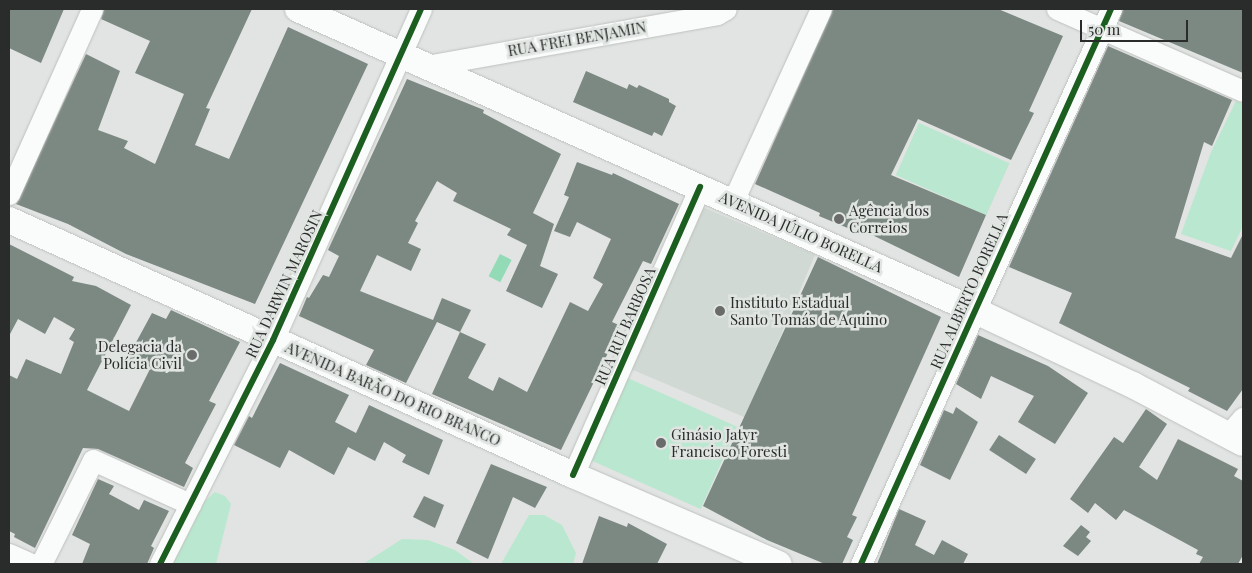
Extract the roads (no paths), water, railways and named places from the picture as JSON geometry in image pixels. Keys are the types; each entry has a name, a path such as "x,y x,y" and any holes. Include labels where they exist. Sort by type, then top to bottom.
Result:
{"main road":[{"name":"AVENIDA JÚLIO BORELLA","path":"298,9 733,201 1238,432"},
{"name":"AVENIDA BARÃO DO RIO BRANCO","path":"9,220 572,475 779,564"}],"street":[{"path":"9,194 92,9"},
{"name":"RUA DARWIN MAROSIN","path":"160,564 273,340 421,9"},
{"name":"RUA FREI BENJAMIN","path":"426,66 717,14 726,9"},
{"path":"733,201 821,9"},
{"path":"1057,9 1243,91"},
{"name":"RUA ALBERTO BORELLA","path":"861,564 1111,9"},
{"name":"RUA RUI BARBOSA","path":"572,475 700,187"},
{"path":"41,564 93,460 190,504"},
{"path":"9,554 30,564"}],"place":[{"name":"Agência dos Correios","path":"839,219"},
{"name":"Instituto Estadual Santo Tomás de Aquino","path":"720,311"},
{"name":"Delegacia da Polícia Civil","path":"192,355"},
{"name":"Ginásio Jatyr Francisco Foresti","path":"661,443"}]}
